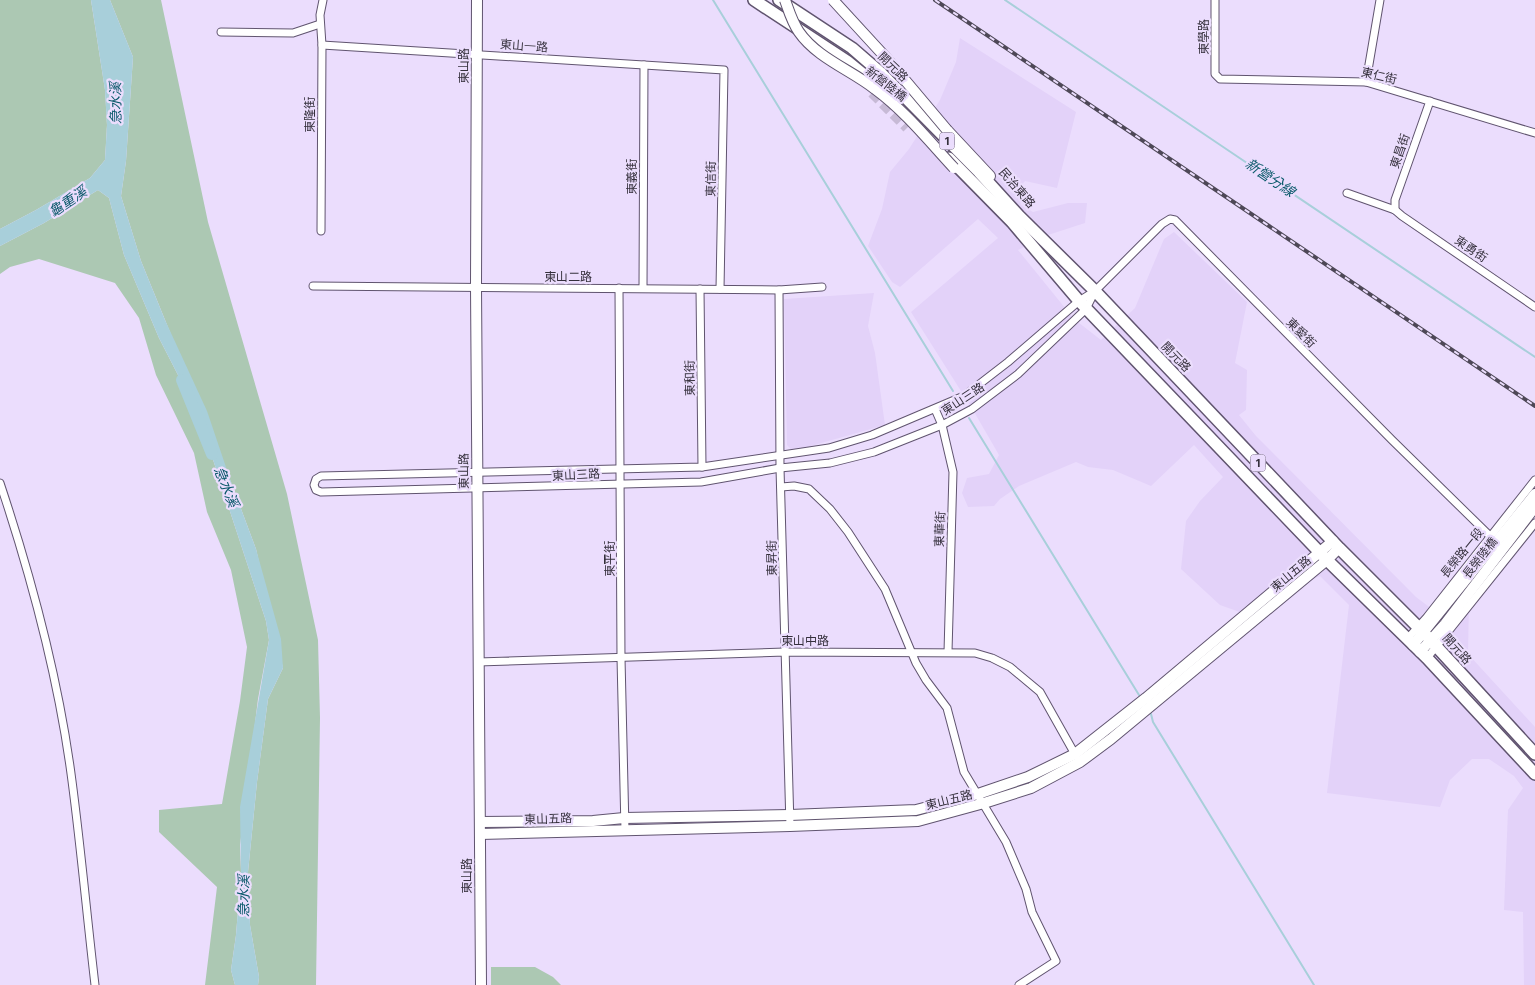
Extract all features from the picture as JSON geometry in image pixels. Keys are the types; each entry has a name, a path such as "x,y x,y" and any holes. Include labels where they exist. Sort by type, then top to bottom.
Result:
{"main road":[{"name":"開元路","path":"754,0 847,61 882,89 1012,222 1082,305 1323,556 1417,648 1535,774"},
{"name":"開元路","path":"779,0 852,48 882,74 1427,637 1535,754"}],"street":[{"name":"東隆街","path":"321,231 322,45 320,15 323,0"},
{"name":"東山路","path":"477,0 476,287 481,985"},
{"name":"新營陸橋","path":"786,0 790,14 799,32 813,47 876,89 904,114 954,168"},
{"name":"新營陸橋","path":"833,0 888,60 947,130"},
{"name":"東學路","path":"1215,0 1215,74"},
{"path":"1366,82 1380,0"},
{"path":"221,32 293,33 320,24"},
{"path":"863,34 878,42"},
{"name":"東山一路","path":"322,45 724,70"},
{"name":"東義街","path":"643,288 644,65"},
{"name":"東信街","path":"720,289 724,70"},
{"name":"東仁街","path":"1215,74 1220,79 1366,82 1535,133"},
{"name":"東昌街","path":"1395,210 1395,200 1430,101"},
{"name":"民治東路","path":"947,130 967,150 1066,263"},
{"name":"開元路","path":"954,168 1056,276"},
{"name":"東勇街","path":"1347,193 1395,210 1535,307"},
{"name":"東愛街","path":"1094,291 1162,224 1175,220 1392,440 1491,537"},
{"name":"東山二路","path":"313,286 778,290 822,287"},
{"name":"東平街","path":"618,288 621,658 625,830"},
{"name":"東和街","path":"700,289 702,467"},
{"name":"東昇街","path":"778,290 780,468 790,826"},
{"name":"東山三路","path":"1082,305 964,396 872,435 828,448 702,467 321,476 316,479 314,484 316,490 321,492 701,482 780,468 830,464 874,452 942,425 972,409 1018,374 1082,305 1094,291"},
{"name":"東華街","path":"935,409 942,425 953,472 948,652"},
{"name":"長榮路一段","path":"1427,637 1491,537 1535,480"},
{"path":"0,483 26,567 56,688 72,780 95,985"},
{"path":"781,487 794,486 809,489 830,509 848,532 884,589 926,680 947,708 964,772 1006,842 1026,889 1032,912 1056,961 1019,985"},
{"name":"長榮陸橋","path":"1441,620 1535,494"},
{"name":"長榮陸橋","path":"1441,620 1535,507"},
{"name":"長榮路一段","path":"1417,648 1535,523"},
{"name":"東山五路","path":"480,834 918,821 984,804 1031,788 1078,758 1146,698 1336,544"},
{"name":"長榮路一段","path":"1417,648 1441,620"},
{"name":"東山中路","path":"478,662 785,652 975,652 1010,667 1040,692 1078,758"},
{"name":"東山五路","path":"480,822 593,821 624,818 790,815 916,810 978,794 1078,758"}],"shaded area":[{"path":"0,0 91,0 105,90 107,125 105,160 90,178 0,229"},
{"path":"110,0 161,0 208,222 287,494 318,640 320,718 316,985 258,985 259,977 250,925 248,872 268,699 283,668 256,549 231,482 141,261 121,196 126,161 133,57"},
{"path":"960,38 1076,112 1057,188 1025,181 1017,191 1021,205 1033,212 1068,203 1087,203 1085,223 1048,235 1018,250 1074,319 1101,340 1135,308 1164,239 1174,232 1247,302 1235,363 1247,370 1246,410 1239,415 1256,436 1416,597 1449,622 1469,601 1468,654 1535,727 1535,985 1524,985 1523,912 1504,910 1508,810 1523,788 1514,776 1489,759 1472,759 1450,780 1440,807 1327,793 1349,605 1320,576 1300,585 1290,582 1251,616 1220,605 1181,569 1186,521 1200,501 1223,477 1194,445 1151,486 1113,470 1088,467 1076,462 1019,486 1000,499 994,506 968,507 962,493 967,478 989,474 999,455 911,312 998,238 978,219 900,287 892,282 868,246 882,209 890,172 909,149 940,100 956,62"},
{"path":"98,190 109,198 124,255 159,338 198,414 266,621 269,640 258,699 240,845 241,872 231,970 235,985 205,985 217,887 159,832 159,810 222,804 240,701 247,647 231,570 207,512 194,453 156,375 139,318 115,283 39,259 10,267 0,274 0,246 44,223"},
{"path":"874,293 868,326 875,353 885,425 793,451 787,445 784,299"},
{"path":"491,967 535,967 553,977 561,985 491,985"}],"water":[{"name":"龜重溪","path":"91,0 110,0 133,57 126,161 121,196 141,261 165,320 207,411 256,549 281,639 283,668 268,699 248,872 250,925 259,977 258,985 235,985 231,970 241,872 240,807 269,640 266,621 198,414 159,338 124,255 109,198 98,190 44,223 0,246 0,229 90,178 105,160 107,125 105,90"}],"waterway":[{"path":"713,0 953,391"},
{"name":"新營分線","path":"1005,0 1535,357"},
{"name":"急水溪","path":"182,380 212,454"},
{"path":"969,418 1139,695"},
{"path":"1151,714 1153,722 1314,985"}],"tunnel":[{"path":"872,93 907,128"}],"railway":[{"path":"935,0 1535,406"}]}
